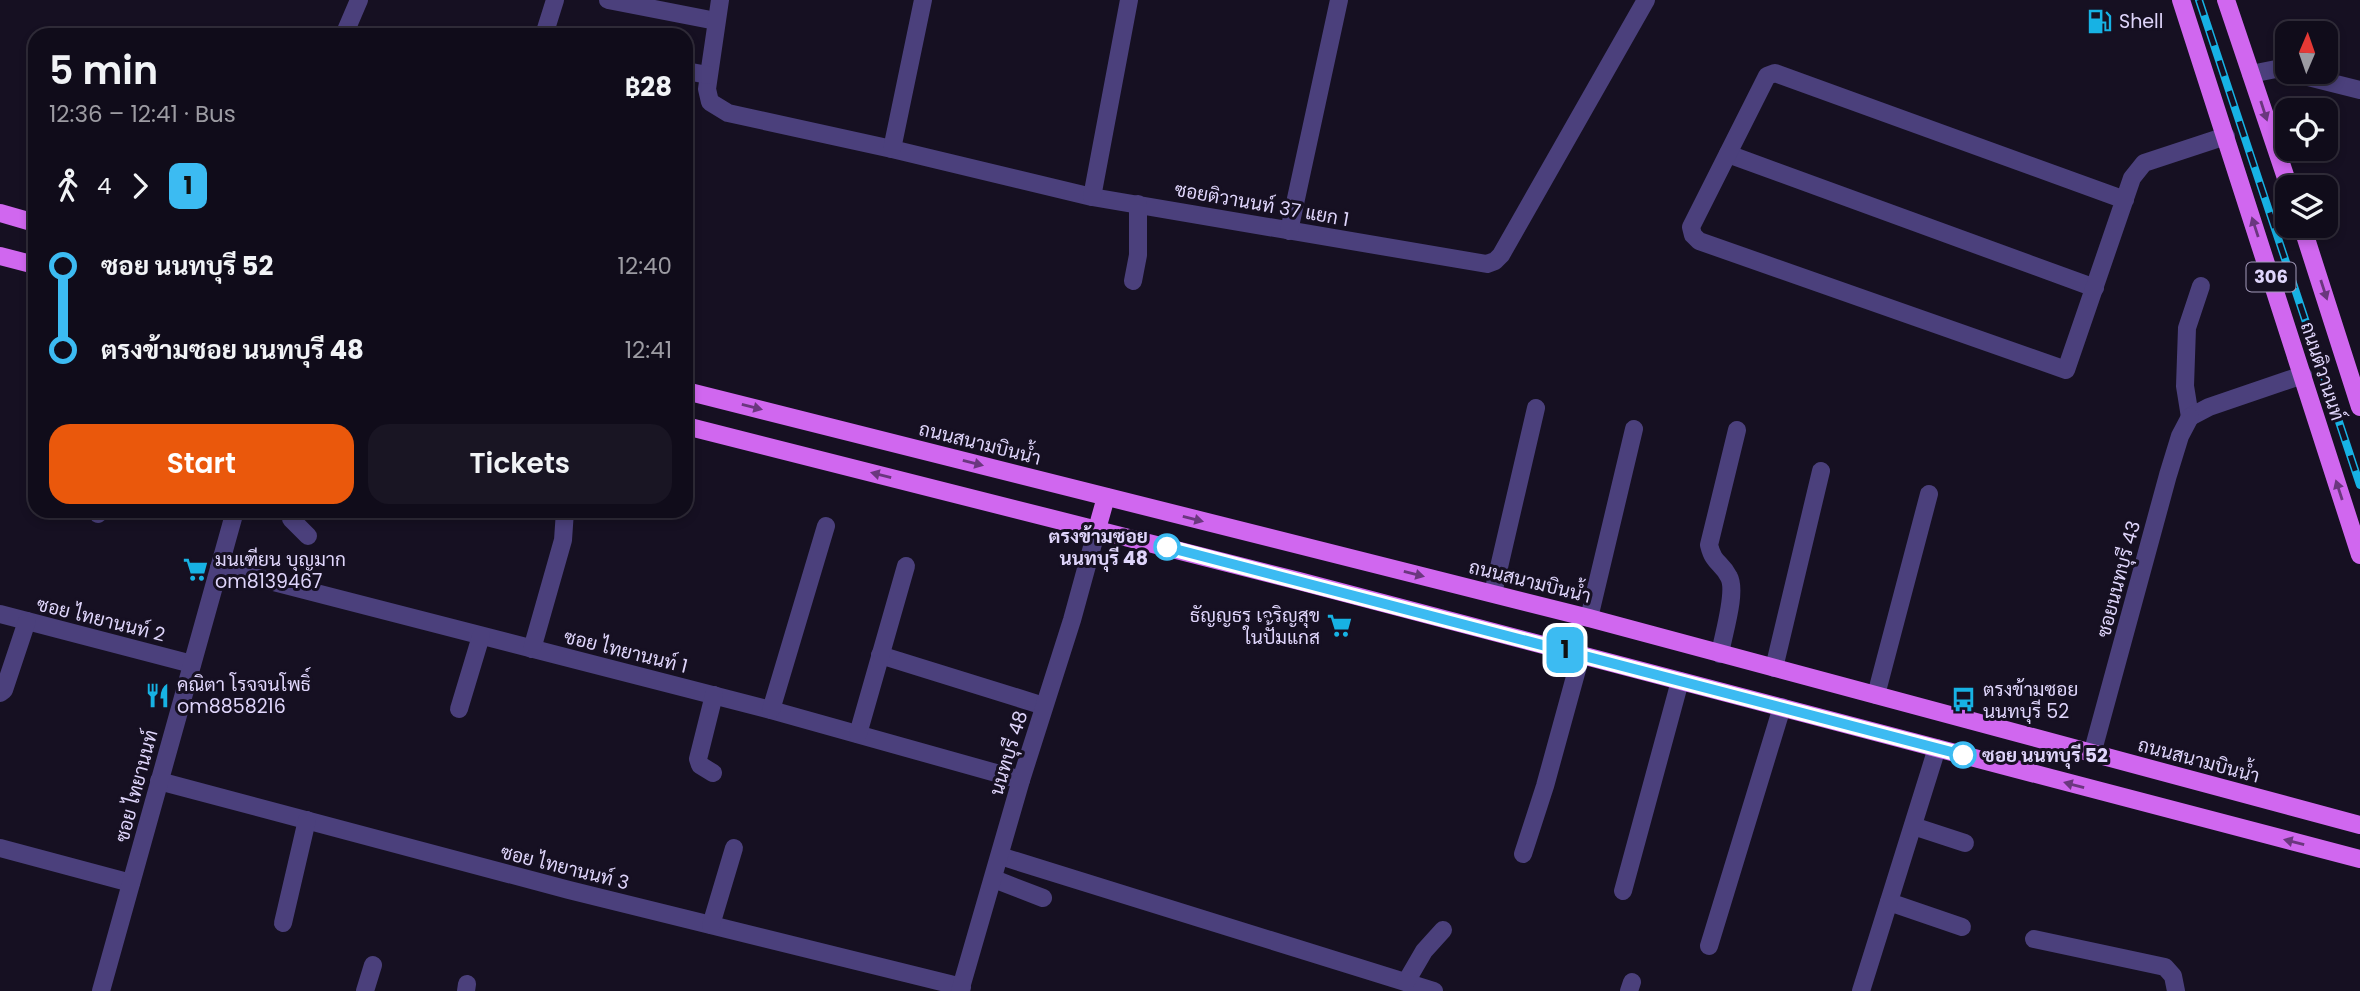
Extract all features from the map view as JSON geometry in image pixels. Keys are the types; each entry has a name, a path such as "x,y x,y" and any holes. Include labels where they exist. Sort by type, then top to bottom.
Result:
{"main road":[{"name":"ถนนติวานนท์","path":"2181,0 2360,555"},
{"path":"2227,0 2285,175"},
{"path":"0,213 28,221"},
{"name":"ถนนติวานนท์","path":"2306,238 2360,407"},
{"path":"0,256 28,263"},
{"name":"ถนนสนามบินน้ำ","path":"693,393 1493,593 2360,825"},
{"path":"693,428 1097,528 2360,859"},
{"path":"1097,528 1106,497"}],"street":[{"path":"347,28 359,0"},
{"path":"546,28 555,0"},
{"path":"608,0 716,21"},
{"path":"693,72 708,75 720,0"},
{"path":"892,149 923,0"},
{"path":"1092,197 1129,0"},
{"path":"1289,231 1339,0"},
{"name":"ซอยติวานนท์ 37 แยก 1","path":"708,75 710,102 728,113 1092,197 1487,264 1496,261 1501,255 1646,0"},
{"path":"2251,74 2275,69"},
{"path":"2125,200 1775,73 1767,76 1691,227 1693,235 1699,241 2066,370 2095,288 2125,200 2132,178 2144,163 2226,136"},
{"path":"2336,84 2360,90"},
{"path":"1728,154 2095,288"},
{"path":"1133,281 1138,255 1138,204"},
{"path":"2201,286 2187,328 2185,386 2190,417 2208,407 2303,375"},
{"path":"1493,593 1536,408"},
{"name":"ซอยนนทบุรี 43","path":"2092,754 2168,475 2180,436 2190,417"},
{"path":"1589,618 1634,429"},
{"path":"1720,654 1733,587 1722,566 1713,559 1709,545 1737,430"},
{"path":"1774,668 1821,471"},
{"path":"1876,695 1929,494"},
{"name":"ซอย ไทยานนท์","path":"101,991 233,518"},
{"path":"291,518 308,536"},
{"path":"532,649 563,540 565,518"},
{"path":"771,710 827,526"},
{"name":"นนทบุรี 48","path":"961,989 1097,528"},
{"path":"858,734 905,566"},
{"name":"ซอย ไทยานนท์ 1","path":"219,568 771,710 1021,780"},
{"name":"ซอย ไทยานนท์ 2","path":"0,614 192,664"},
{"path":"0,693 4,690 27,621"},
{"path":"459,709 481,636"},
{"path":"1523,854 1545,786 1581,654"},
{"path":"880,655 1044,706"},
{"path":"1623,891 1679,681"},
{"path":"713,773 700,765 698,759 714,695"},
{"path":"1709,946 1782,708"},
{"path":"1861,991 1937,748"},
{"name":"ซอย ไทยานนท์ 3","path":"159,781 961,989"},
{"path":"283,923 307,820"},
{"path":"1913,826 1965,843"},
{"path":"0,848 131,883"},
{"path":"711,925 734,848"},
{"path":"1000,856 1410,986 1434,991"},
{"path":"993,879 1043,898"},
{"path":"1889,902 1962,927"},
{"path":"1410,986 1424,951 1443,930"},
{"path":"2035,939 2165,967 2173,976 2176,991"},
{"path":"365,991 373,965"}],"railway":[{"path":"2199,0 2360,485"}],"bus line":[{"name":"1","path":"1167,547 1963,755"}],"place":[{"name":"Shell","path":"2099,21"},
{"name":"ตรงข้ามซอย นนทบุรี 48","path":"1167,547"},
{"name":"มนเฑียน บุญมาก om8139467","path":"195,570"},
{"name":"ธัญญธร เจริญสุข ในปั้มแกส","path":"1340,626"},
{"name":"คณิตา โรจจนโพธิ์ om8858216","path":"157,695"},
{"name":"ตรงข้ามซอย นนทบุรี 52","path":"1963,700"},
{"name":"ซอย นนทบุรี 52","path":"1963,755"}]}
